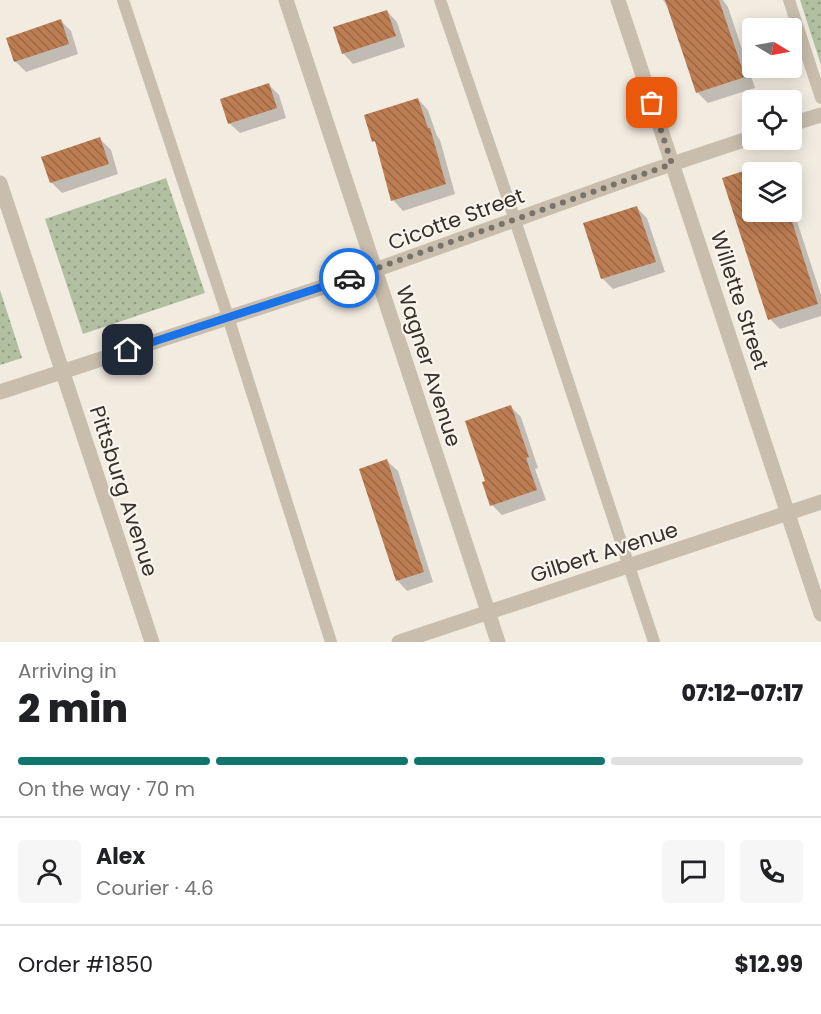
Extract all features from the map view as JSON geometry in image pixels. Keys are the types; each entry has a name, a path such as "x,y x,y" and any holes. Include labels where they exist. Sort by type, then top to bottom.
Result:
{"street":[{"name":"Wagner Avenue","path":"286,0 498,642"},
{"name":"Willette Street","path":"618,0 821,614"},
{"path":"802,121 821,115"},
{"name":"Cicotte Street","path":"0,392 375,270 742,141"},
{"name":"Pittsburg Avenue","path":"0,183 152,642"},
{"name":"Gilbert Avenue","path":"399,642 821,502"}],"lane":[{"path":"123,0 228,317 331,642"},
{"path":"440,0 654,642"},
{"path":"789,0 821,98"}],"green space":[{"path":"800,0 821,0 821,65"},
{"path":"166,178 205,293 83,334 45,219"},
{"path":"0,290 22,358 0,365"}],"building":[{"path":"665,0 719,0 742,68 742,78 696,93"},
{"path":"387,10 396,36 342,54 333,27"},
{"path":"61,19 69,44 14,62 6,38"},
{"path":"269,83 277,108 228,124 220,99"},
{"path":"418,98 428,128 430,128 446,184 391,201 375,141 372,142 364,115"},
{"path":"100,137 109,164 50,183 41,157"},
{"path":"742,172 742,222 792,222 818,304 768,320 722,178"},
{"path":"637,206 656,262 601,279 583,223"},
{"path":"511,405 529,457 526,458 537,490 490,506 482,482 485,481 465,421"},
{"path":"387,459 424,572 396,581 359,469"}],"way so far":[{"path":"349,278 672,164 652,103"}],"route":[{"path":"128,350 349,278"}]}
